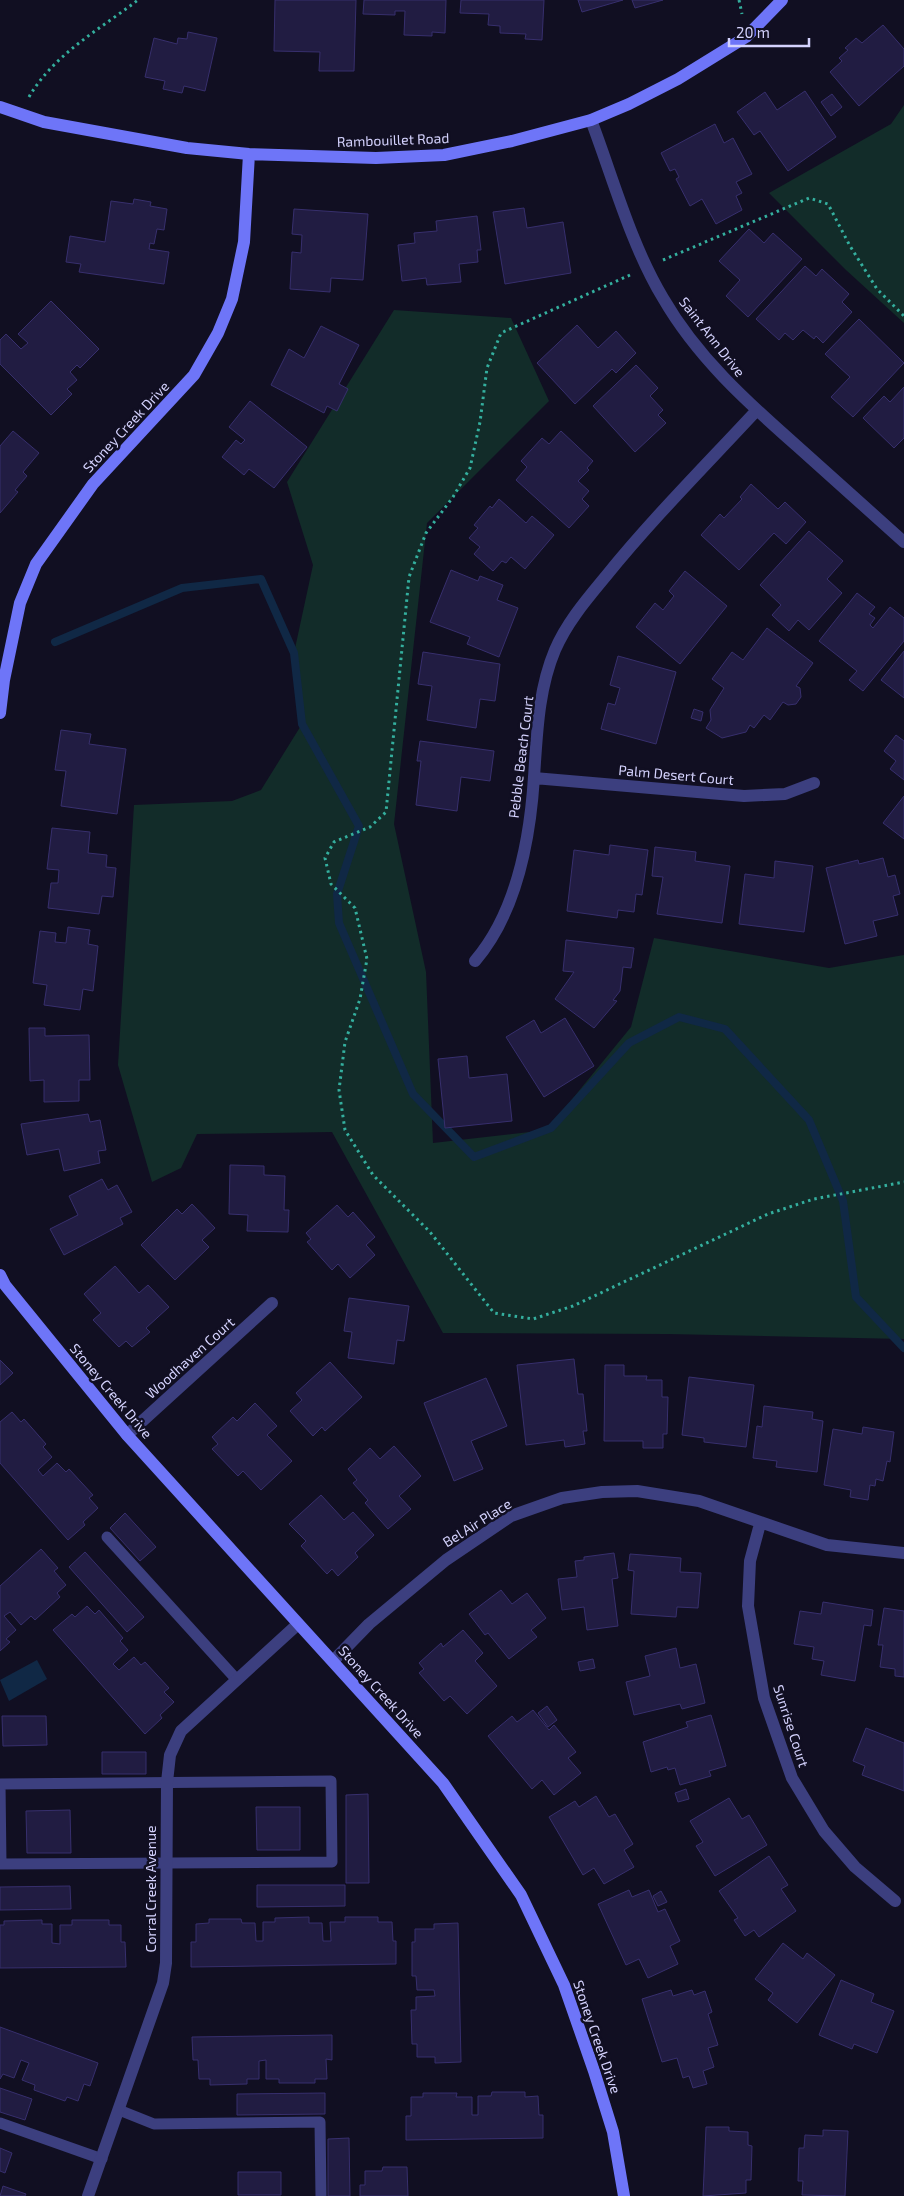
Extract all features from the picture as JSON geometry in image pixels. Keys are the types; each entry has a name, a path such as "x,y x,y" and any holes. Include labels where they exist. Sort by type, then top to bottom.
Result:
{"street":[{"name":"Rambouillet Road","path":"0,106 44,122 187,148 249,154 376,158 444,155 512,141 591,120 629,104 678,79 738,41 782,0"},
{"name":"Saint Ann Drive","path":"591,120 643,258 663,299 704,356 724,380 904,542"},
{"name":"Stoney Creek Drive","path":"0,713 4,680 20,603 36,564 93,484 194,375 218,333 232,298 244,242 249,154"},
{"name":"Pebble Beach Court","path":"475,961 490,944 509,906 522,865 534,778 535,738 544,688 554,651 570,620 628,549 757,410"},
{"name":"Palm Desert Court","path":"534,778 744,796 785,794 814,784"},
{"name":"Stoney Creek Drive","path":"0,1275 5,1285 127,1434 444,1784 521,1895 564,1985 594,2071 613,2132 624,2196"},
{"name":"Woodhaven Court","path":"127,1434 272,1303"},
{"name":"Bel Air Place","path":"333,1661 369,1624 446,1560 511,1516 562,1498 602,1492 637,1492 698,1501 760,1524 827,1545 904,1553"},
{"name":"Sunrise Court","path":"760,1524 750,1561 748,1606 764,1698 792,1778 824,1831 855,1867 895,1901"},
{"name":"Corral Creek Avenue","path":"88,2196 163,1983 166,1963 167,1782 170,1755 180,1731 298,1624"}],"lane":[{"path":"107,1537 237,1680"},
{"path":"331,1781 332,1862 167,1863 1,1864 0,1784 331,1781"},
{"path":"119,2110 154,2124 320,2122 321,2196"},
{"path":"0,2123 102,2159"}],"path":[{"path":"20,114 40,78 72,50 138,0"},
{"path":"661,261 809,198 828,204 876,289 904,316"},
{"path":"616,281 634,273"}],"green space":[{"path":"904,105 904,323 846,270 769,193 891,124"},
{"path":"394,310 511,318 549,401 427,523 394,824 426,972 433,1143 547,1130 631,1027 654,938 829,968 904,955 904,1339 668,1334 443,1333 332,1132 197,1134 181,1168 152,1182 118,1065 134,805 232,801 261,790 302,724 294,653 313,565 287,482"}],"water":[{"path":"37,1660 47,1679 9,1701 0,1680"}],"building":[{"path":"275,0 356,0 354,71 319,71 320,52 274,51"},
{"path":"364,0 446,0 445,33 432,32 432,36 404,35 405,11 395,11 395,15 363,14"},
{"path":"461,0 544,0 542,40 525,39 526,34 500,33 500,26 488,25 489,14 460,13"},
{"path":"578,0 623,0 582,12"},
{"path":"632,0 663,0 635,8"},
{"path":"883,25 904,49 904,66 859,106 830,72 842,61 839,58 848,50 845,48 856,38 862,43"},
{"path":"188,32 217,38 205,91 184,86 182,93 163,89 165,81 145,77 154,38 177,44 178,38 187,39"},
{"path":"805,91 836,137 788,171 760,131 754,135 737,112 765,92 777,110"},
{"path":"832,94 842,107 831,116 821,102"},
{"path":"715,124 724,143 733,138 752,174 736,182 742,193 736,196 742,210 716,224 702,199 690,206 676,179 679,177 675,169 670,171 661,153"},
{"path":"134,199 151,202 150,206 167,209 164,230 157,229 154,244 150,243 149,249 169,252 164,284 79,272 81,264 66,262 70,236 105,242 111,201 133,204"},
{"path":"524,208 527,228 563,222 571,273 505,284 493,212"},
{"path":"294,209 368,214 363,280 331,278 330,292 290,289 292,252 301,253 302,235 292,234"},
{"path":"477,216 481,250 477,250 478,262 459,264 461,282 427,285 426,278 402,281 398,245 415,243 414,233 437,231 436,221"},
{"path":"749,229 764,243 773,233 802,259 748,317 726,296 740,280 719,261"},
{"path":"805,266 816,276 822,269 849,294 842,302 852,312 823,343 816,336 814,339 803,330 793,340 785,333 779,340 756,319"},
{"path":"51,301 99,349 80,368 77,365 70,372 77,380 67,389 72,394 51,415 0,364 0,340 6,334 21,349 28,343 18,334"},
{"path":"859,319 904,363 853,417 831,397 850,377 825,354"},
{"path":"577,325 598,348 616,331 636,353 616,373 612,369 575,404 537,363"},
{"path":"321,326 359,345 339,384 348,389 337,411 327,406 324,413 271,385 289,349 304,358"},
{"path":"636,365 658,388 650,396 663,410 658,415 666,423 635,452 593,406"},
{"path":"904,387 904,438 894,448 863,418 884,396 890,402"},
{"path":"250,401 307,447 274,488 249,469 244,475 222,457 236,440 241,444 245,440 229,427"},
{"path":"13,431 39,453 23,472 27,476 15,490 18,492 0,513 0,446"},
{"path":"561,431 593,461 587,468 589,470 578,481 589,491 582,499 589,506 569,528 516,480 527,467 521,461 542,438 549,444"},
{"path":"751,484 778,509 785,502 806,522 786,544 774,533 739,570 701,535 720,514 724,518 742,499 740,497"},
{"path":"499,499 526,523 532,516 554,535 525,569 511,557 506,563 502,561 493,571 474,554 480,547 469,538 478,528 474,525 490,506 492,508"},
{"path":"809,531 843,561 827,579 842,593 809,630 798,620 789,631 772,615 781,605 760,585"},
{"path":"451,570 478,581 480,576 503,585 497,600 518,608 499,657 467,644 470,637 430,622"},
{"path":"685,571 727,606 680,664 636,627 655,603 663,610 674,596 669,591"},
{"path":"857,593 875,607 869,614 875,618 870,625 873,628 890,607 904,618 904,641 863,691 849,680 857,671 819,641"},
{"path":"767,628 813,663 796,686 800,688 801,697 796,704 788,705 783,702 770,720 764,715 754,728 750,725 746,732 722,738 706,728 711,720 710,710 724,688 712,679 732,652 743,660"},
{"path":"904,651 904,698 881,680"},
{"path":"423,652 500,664 495,701 480,699 476,728 427,720 432,686 418,684"},
{"path":"618,656 676,672 656,744 601,729 608,703 615,705 620,688 610,685"},
{"path":"694,709 703,712 701,721 691,718"},
{"path":"61,730 91,734 89,744 126,749 117,814 61,806 66,771 55,770"},
{"path":"896,735 904,741 904,780 890,769 896,761 884,751"},
{"path":"420,741 494,751 490,781 461,777 457,811 416,805 421,761 417,761"},
{"path":"904,796 904,839 883,823"},
{"path":"52,828 90,832 88,853 107,855 106,867 116,868 113,897 102,896 99,914 48,908 51,883 58,883 59,870 47,869"},
{"path":"610,845 648,850 642,895 636,894 634,912 618,910 617,918 567,911 574,850 609,855"},
{"path":"655,847 696,852 695,861 730,866 722,923 657,914 663,877 652,876"},
{"path":"883,858 888,877 895,875 900,894 893,896 898,915 873,921 877,936 845,944 826,868 858,860 859,864"},
{"path":"775,861 813,866 804,932 739,924 745,874 774,878"},
{"path":"68,927 90,930 88,944 98,946 93,991 83,989 80,1010 44,1005 47,985 33,983 40,931 56,933 55,942 66,943"},
{"path":"566,940 634,948 631,968 623,967 620,991 613,1000 617,1001 594,1028 555,999 574,972 563,971"},
{"path":"565,1018 594,1066 544,1097 506,1037 534,1020 541,1033"},
{"path":"29,1028 45,1028 45,1036 89,1035 90,1080 79,1080 79,1101 44,1102 44,1080 30,1081"},
{"path":"467,1056 469,1078 507,1074 512,1121 445,1128 438,1059"},
{"path":"88,1114 90,1122 100,1120 106,1150 98,1151 100,1163 64,1171 59,1149 27,1155 21,1124"},
{"path":"230,1165 264,1166 264,1175 285,1176 284,1210 289,1210 288,1232 247,1231 248,1215 229,1214"},
{"path":"102,1179 108,1190 117,1185 132,1212 120,1218 123,1224 64,1255 50,1229 78,1215 69,1196"},
{"path":"192,1204 215,1228 202,1240 209,1247 175,1280 141,1245 177,1209 182,1214"},
{"path":"337,1205 348,1217 353,1212 375,1237 366,1245 375,1255 350,1278 338,1264 332,1270 307,1242 311,1239 306,1233"},
{"path":"115,1266 139,1293 148,1285 169,1307 146,1328 150,1332 132,1347 126,1341 119,1347 93,1320 101,1313 84,1294"},
{"path":"349,1298 409,1306 404,1341 397,1340 394,1364 348,1358 352,1332 344,1331"},
{"path":"574,1359 578,1394 583,1394 587,1431 583,1431 585,1444 565,1447 564,1440 526,1445 517,1365"},
{"path":"0,1360 13,1373 0,1385"},
{"path":"330,1362 362,1397 325,1431 322,1427 313,1436 290,1411 302,1400 296,1393"},
{"path":"605,1365 624,1365 624,1376 647,1376 646,1380 662,1380 662,1397 668,1397 667,1434 663,1434 663,1448 643,1448 643,1441 604,1441"},
{"path":"689,1377 754,1385 746,1447 704,1442 704,1438 682,1435"},
{"path":"486,1378 507,1426 471,1441 483,1469 454,1481 424,1403"},
{"path":"255,1403 277,1426 267,1435 292,1461 261,1490 243,1471 238,1476 212,1449 218,1444 212,1437 233,1417 237,1421"},
{"path":"764,1406 813,1412 812,1419 823,1421 817,1472 776,1467 777,1461 753,1458 757,1426 762,1427"},
{"path":"12,1412 21,1422 24,1419 46,1444 43,1447 52,1457 38,1470 43,1476 57,1463 66,1472 69,1469 93,1495 89,1498 98,1508 83,1522 85,1525 68,1540 0,1463 0,1422"},
{"path":"863,1427 894,1432 890,1462 887,1461 883,1481 876,1479 875,1486 870,1485 868,1500 850,1497 851,1490 824,1485 833,1429 862,1434"},
{"path":"394,1446 421,1476 399,1496 411,1509 388,1529 365,1503 368,1500 353,1483 357,1480 348,1469 370,1448 380,1459"},
{"path":"321,1495 344,1520 353,1512 374,1535 355,1553 358,1557 338,1576 332,1569 327,1574 301,1546 306,1541 289,1524"},
{"path":"125,1513 156,1547 140,1561 110,1528"},
{"path":"41,1549 58,1568 54,1571 66,1585 57,1593 60,1597 35,1620 31,1616 21,1625 10,1612 4,1616 16,1630 6,1639 10,1642 0,1651 0,1586"},
{"path":"85,1552 144,1617 127,1632 69,1567"},
{"path":"614,1553 618,1578 612,1579 618,1626 587,1630 584,1607 562,1610 558,1579 577,1577 575,1561 584,1560 584,1557"},
{"path":"630,1554 681,1558 680,1572 701,1573 698,1608 677,1607 676,1617 631,1614 634,1571 628,1570"},
{"path":"501,1590 512,1604 527,1593 546,1618 531,1630 537,1637 509,1659 488,1633 485,1635 469,1614"},
{"path":"823,1602 873,1610 871,1626 864,1625 855,1681 821,1675 824,1661 812,1659 814,1647 794,1644 800,1611 821,1614"},
{"path":"87,1606 95,1614 99,1610 123,1638 120,1641 128,1650 113,1664 119,1670 134,1657 141,1665 145,1662 169,1688 164,1692 174,1702 160,1715 162,1718 145,1734 53,1630 72,1614 75,1617"},
{"path":"884,1608 904,1611 904,1677 895,1676 895,1669 880,1667 883,1645 878,1645"},
{"path":"463,1630 483,1653 475,1661 497,1686 467,1714 450,1696 444,1701 419,1673 424,1669 419,1663 441,1643 443,1647"},
{"path":"676,1648 680,1668 696,1664 705,1703 682,1709 680,1704 634,1715 626,1682 650,1676 645,1656"},
{"path":"593,1659 595,1668 580,1671 578,1662"},
{"path":"547,1706 557,1720 548,1727 538,1713"},
{"path":"533,1710 549,1730 554,1725 576,1752 568,1758 581,1773 554,1795 542,1780 532,1789 488,1736 512,1716 517,1722"},
{"path":"711,1715 726,1766 709,1771 711,1776 680,1785 675,1768 668,1770 667,1767 651,1772 643,1742 688,1727 686,1722"},
{"path":"2,1716 46,1716 47,1745 3,1746"},
{"path":"866,1728 904,1743 904,1791 862,1775 865,1766 853,1761"},
{"path":"102,1752 146,1752 146,1774 102,1774"},
{"path":"686,1789 689,1799 678,1802 675,1793"},
{"path":"368,1794 369,1883 346,1883 346,1795"},
{"path":"596,1796 609,1817 615,1814 633,1844 624,1850 634,1867 604,1884 594,1868 583,1875 549,1817 575,1801 579,1807"},
{"path":"729,1798 742,1819 749,1815 767,1845 715,1876 696,1846 703,1842 690,1821"},
{"path":"256,1807 300,1807 300,1850 257,1850"},
{"path":"70,1810 71,1853 27,1853 26,1811"},
{"path":"769,1856 788,1885 781,1889 796,1911 759,1937 754,1930 745,1936 734,1920 738,1918 719,1891"},
{"path":"257,1885 345,1885 345,1906 257,1907"},
{"path":"70,1886 71,1909 0,1910 0,1887"},
{"path":"629,1890 632,1897 649,1890 658,1912 665,1909 680,1941 670,1946 678,1964 648,1978 639,1959 626,1965 598,1904"},
{"path":"661,1891 667,1902 658,1906 653,1896"},
{"path":"309,1917 309,1923 322,1923 323,1941 331,1941 330,1922 345,1922 345,1917 378,1917 378,1922 392,1922 393,1941 396,1941 396,1964 191,1967 191,1942 196,1942 196,1924 209,1923 209,1919 241,1919 242,1923 255,1923 256,1941 263,1941 263,1922 275,1922 275,1918"},
{"path":"42,1920 42,1924 52,1924 52,1943 60,1944 60,1925 72,1925 72,1920 109,1920 109,1925 121,1925 121,1942 125,1942 126,1967 0,1968 0,1925 4,1925 4,1921"},
{"path":"458,1923 461,2062 435,2063 435,2057 417,2057 417,2044 412,2044 411,2010 416,2010 416,1997 435,1996 434,1990 417,1990 416,1976 412,1976 412,1942 415,1942 415,1929 434,1929 434,1924"},
{"path":"783,1943 803,1959 807,1953 835,1975 797,2023 768,2000 773,1993 755,1979"},
{"path":"841,1980 874,1994 871,2002 894,2011 877,2053 854,2044 852,2049 819,2035"},
{"path":"671,1990 673,1996 692,1990 694,1995 705,1991 712,2012 708,2014 718,2045 708,2048 714,2067 703,2071 707,2084 693,2088 689,2076 683,2078 677,2058 662,2062 642,1999"},
{"path":"0,2027 98,2063 90,2086 84,2084 78,2101 67,2097 65,2101 34,2090 35,2085 22,2080 29,2063 21,2060 14,2078 3,2074 0,2079"},
{"path":"332,2035 332,2060 326,2059 327,2079 315,2079 315,2083 279,2083 279,2079 266,2079 266,2060 259,2061 259,2079 247,2079 247,2084 210,2085 210,2079 199,2079 198,2060 193,2060 192,2037"},
{"path":"0,2088 32,2099 25,2120 0,2112"},
{"path":"492,2092 525,2092 525,2097 538,2096 539,2115 543,2115 543,2138 406,2140 406,2116 411,2116 411,2097 423,2097 423,2093 457,2093 456,2097 472,2097 472,2115 478,2115 478,2096 491,2096"},
{"path":"325,2093 325,2114 237,2115 237,2094"},
{"path":"706,2127 729,2127 729,2131 748,2132 748,2145 752,2146 751,2180 746,2180 746,2193 703,2196"},
{"path":"823,2130 848,2131 845,2196 802,2195 803,2181 798,2181 799,2148 804,2148 805,2135 823,2136"},
{"path":"349,2138 350,2196 328,2196 328,2139"},
{"path":"0,2148 12,2153 5,2173 0,2171"},
{"path":"383,2167 407,2167 408,2196 360,2196 360,2185 365,2185 365,2171 382,2171"},
{"path":"238,2172 281,2172 281,2195 238,2195"},
{"path":"3,2186 26,2194 25,2196 0,2196"}],"waterway":[{"path":"55,642 182,588 261,579 294,653 302,724 359,826 337,894 339,923 413,1094 474,1157 551,1128 629,1043 679,1017 725,1029 809,1120 843,1201 856,1297 904,1348"}]}
